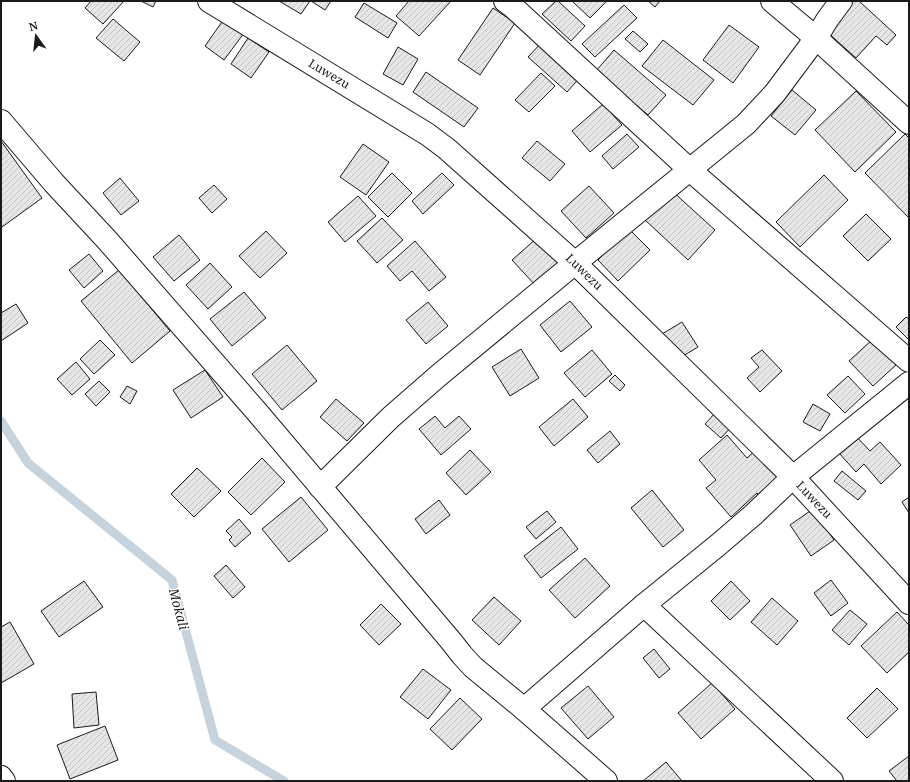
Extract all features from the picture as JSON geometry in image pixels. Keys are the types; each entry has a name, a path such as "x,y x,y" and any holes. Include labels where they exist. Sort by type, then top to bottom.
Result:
{"street":[{"name":"Luwezu","path":"209,1 427,134 447,149 575,263 793,477 909,603"},
{"path":"505,1 690,170 909,361"},
{"path":"772,1 816,38 909,123"},
{"path":"320,487 391,417 438,376 746,124 775,93 816,38 841,1"},
{"path":"1,121 257,412 462,655 606,781"},
{"path":"524,709 644,604 753,515 793,477 909,383"},
{"path":"644,604 832,781"},
{"path":"1,777 4,781"}],"building":[{"path":"91,1 124,1 103,24 85,8"},
{"path":"141,1 156,1 153,7"},
{"path":"279,1 310,1 301,14"},
{"path":"311,1 331,1 325,10"},
{"path":"409,1 451,1 419,36 396,16"},
{"path":"556,1 558,1 585,26 571,41 542,14"},
{"path":"572,1 607,1 590,18"},
{"path":"648,1 660,1 655,7"},
{"path":"854,1 859,1 896,35 887,45 876,36 856,58 826,31"},
{"path":"364,3 397,23 388,38 355,17"},
{"path":"624,5 637,18 595,57 582,44"},
{"path":"493,8 515,23 480,75 458,60"},
{"path":"113,19 140,42 124,61 96,38"},
{"path":"224,19 244,33 224,60 205,46"},
{"path":"729,25 759,47 733,83 703,60"},
{"path":"633,31 648,44 640,52 625,39"},
{"path":"248,38 269,52 251,78 231,64"},
{"path":"663,40 714,80 693,105 642,66"},
{"path":"543,41 582,75 567,92 528,57"},
{"path":"398,47 418,59 403,85 383,74"},
{"path":"614,50 666,95 648,115 596,71"},
{"path":"426,72 478,108 464,127 413,92"},
{"path":"541,73 555,86 529,112 515,100"},
{"path":"792,90 816,110 795,135 771,116"},
{"path":"856,91 896,132 855,172 815,130"},
{"path":"603,104 622,125 590,152 572,131"},
{"path":"627,134 639,147 613,169 602,156"},
{"path":"905,134 909,138 909,218 865,173"},
{"path":"1,141 42,198 2,227 1,226"},
{"path":"537,141 565,164 550,181 522,158"},
{"path":"363,144 389,162 366,195 340,177"},
{"path":"392,173 412,193 388,217 368,197"},
{"path":"442,173 454,185 423,214 412,201"},
{"path":"824,175 848,200 800,247 776,222"},
{"path":"120,178 139,201 121,215 103,193"},
{"path":"214,185 227,199 212,213 199,198"},
{"path":"589,186 614,213 586,238 561,211"},
{"path":"671,190 715,230 688,260 644,219"},
{"path":"358,196 376,216 345,242 328,222"},
{"path":"866,214 891,239 868,261 843,236"},
{"path":"382,218 403,240 377,263 357,241"},
{"path":"629,229 650,250 618,281 598,260"},
{"path":"266,231 287,253 260,278 239,256"},
{"path":"179,235 200,260 174,281 153,257"},
{"path":"537,238 561,264 536,286 512,260"},
{"path":"415,241 446,277 429,291 412,271 400,281 387,266"},
{"path":"89,254 103,271 84,288 69,270"},
{"path":"210,263 232,287 208,309 186,285"},
{"path":"119,270 170,331 132,363 81,301"},
{"path":"244,292 266,318 232,346 210,319"},
{"path":"570,301 592,327 561,352 540,325"},
{"path":"428,302 448,326 426,344 406,320"},
{"path":"16,304 28,323 1,341 1,313"},
{"path":"906,317 909,319 909,340 896,327"},
{"path":"682,322 698,347 678,359 662,334"},
{"path":"873,339 897,364 873,386 849,361"},
{"path":"100,340 115,355 94,374 80,359"},
{"path":"287,345 317,381 282,410 252,374"},
{"path":"521,349 539,378 510,396 492,367"},
{"path":"592,350 612,374 585,397 564,373"},
{"path":"762,350 782,371 760,392 747,378 759,367 751,358"},
{"path":"76,362 90,379 72,395 57,379"},
{"path":"205,370 223,397 191,418 173,390"},
{"path":"615,375 625,385 620,391 609,381"},
{"path":"848,376 865,394 845,413 827,395"},
{"path":"99,381 110,392 96,406 85,394"},
{"path":"127,386 137,391 130,404 120,397"},
{"path":"336,399 364,423 347,441 320,417"},
{"path":"573,399 588,417 554,446 539,427"},
{"path":"813,404 830,414 820,431 803,422"},
{"path":"717,411 733,425 721,438 705,424"},
{"path":"435,416 445,428 459,416 471,429 441,455 419,429"},
{"path":"610,431 620,444 598,463 587,450"},
{"path":"727,435 747,458 757,449 784,478 761,498 757,493 731,517 706,488 716,480 699,460"},
{"path":"856,436 870,451 880,442 901,465 881,484 864,464 856,472 839,453"},
{"path":"470,450 491,472 466,495 446,473"},
{"path":"262,458 285,482 251,515 228,492"},
{"path":"197,468 221,491 194,517 171,494"},
{"path":"842,471 866,491 858,500 834,481"},
{"path":"652,490 684,530 663,547 631,508"},
{"path":"301,497 328,530 289,562 262,529"},
{"path":"909,497 909,513 902,502"},
{"path":"439,500 450,515 426,534 415,519"},
{"path":"813,509 834,540 811,556 790,525"},
{"path":"547,511 556,522 536,539 526,527"},
{"path":"239,519 251,533 235,547 229,540 232,537 226,531"},
{"path":"561,527 578,549 541,578 524,556"},
{"path":"585,558 610,586 575,618 549,590"},
{"path":"226,565 245,587 233,598 214,576"},
{"path":"831,580 848,603 831,616 814,593"},
{"path":"84,581 103,607 59,637 41,611"},
{"path":"731,581 750,601 730,620 711,601"},
{"path":"494,597 521,621 499,645 472,620"},
{"path":"772,598 798,621 777,645 751,622"},
{"path":"381,604 401,624 379,645 360,625"},
{"path":"850,610 867,624 849,645 832,630"},
{"path":"897,612 909,625 909,652 887,673 861,646"},
{"path":"10,622 34,664 1,683 1,627"},
{"path":"654,649 670,669 659,678 643,658"},
{"path":"423,669 451,690 428,719 400,697"},
{"path":"712,683 735,709 701,739 678,713"},
{"path":"588,686 614,717 588,739 561,708"},
{"path":"877,688 898,709 867,738 847,718"},
{"path":"96,692 99,725 74,728 72,694"},
{"path":"460,698 482,719 452,750 430,729"},
{"path":"105,726 118,760 70,779 57,745"},
{"path":"909,756 909,781 897,781 889,771"},
{"path":"666,762 682,781 643,781"}],"waterway":[{"name":"Mokali","path":"1,421 28,463 172,580 215,740 284,781"}]}
